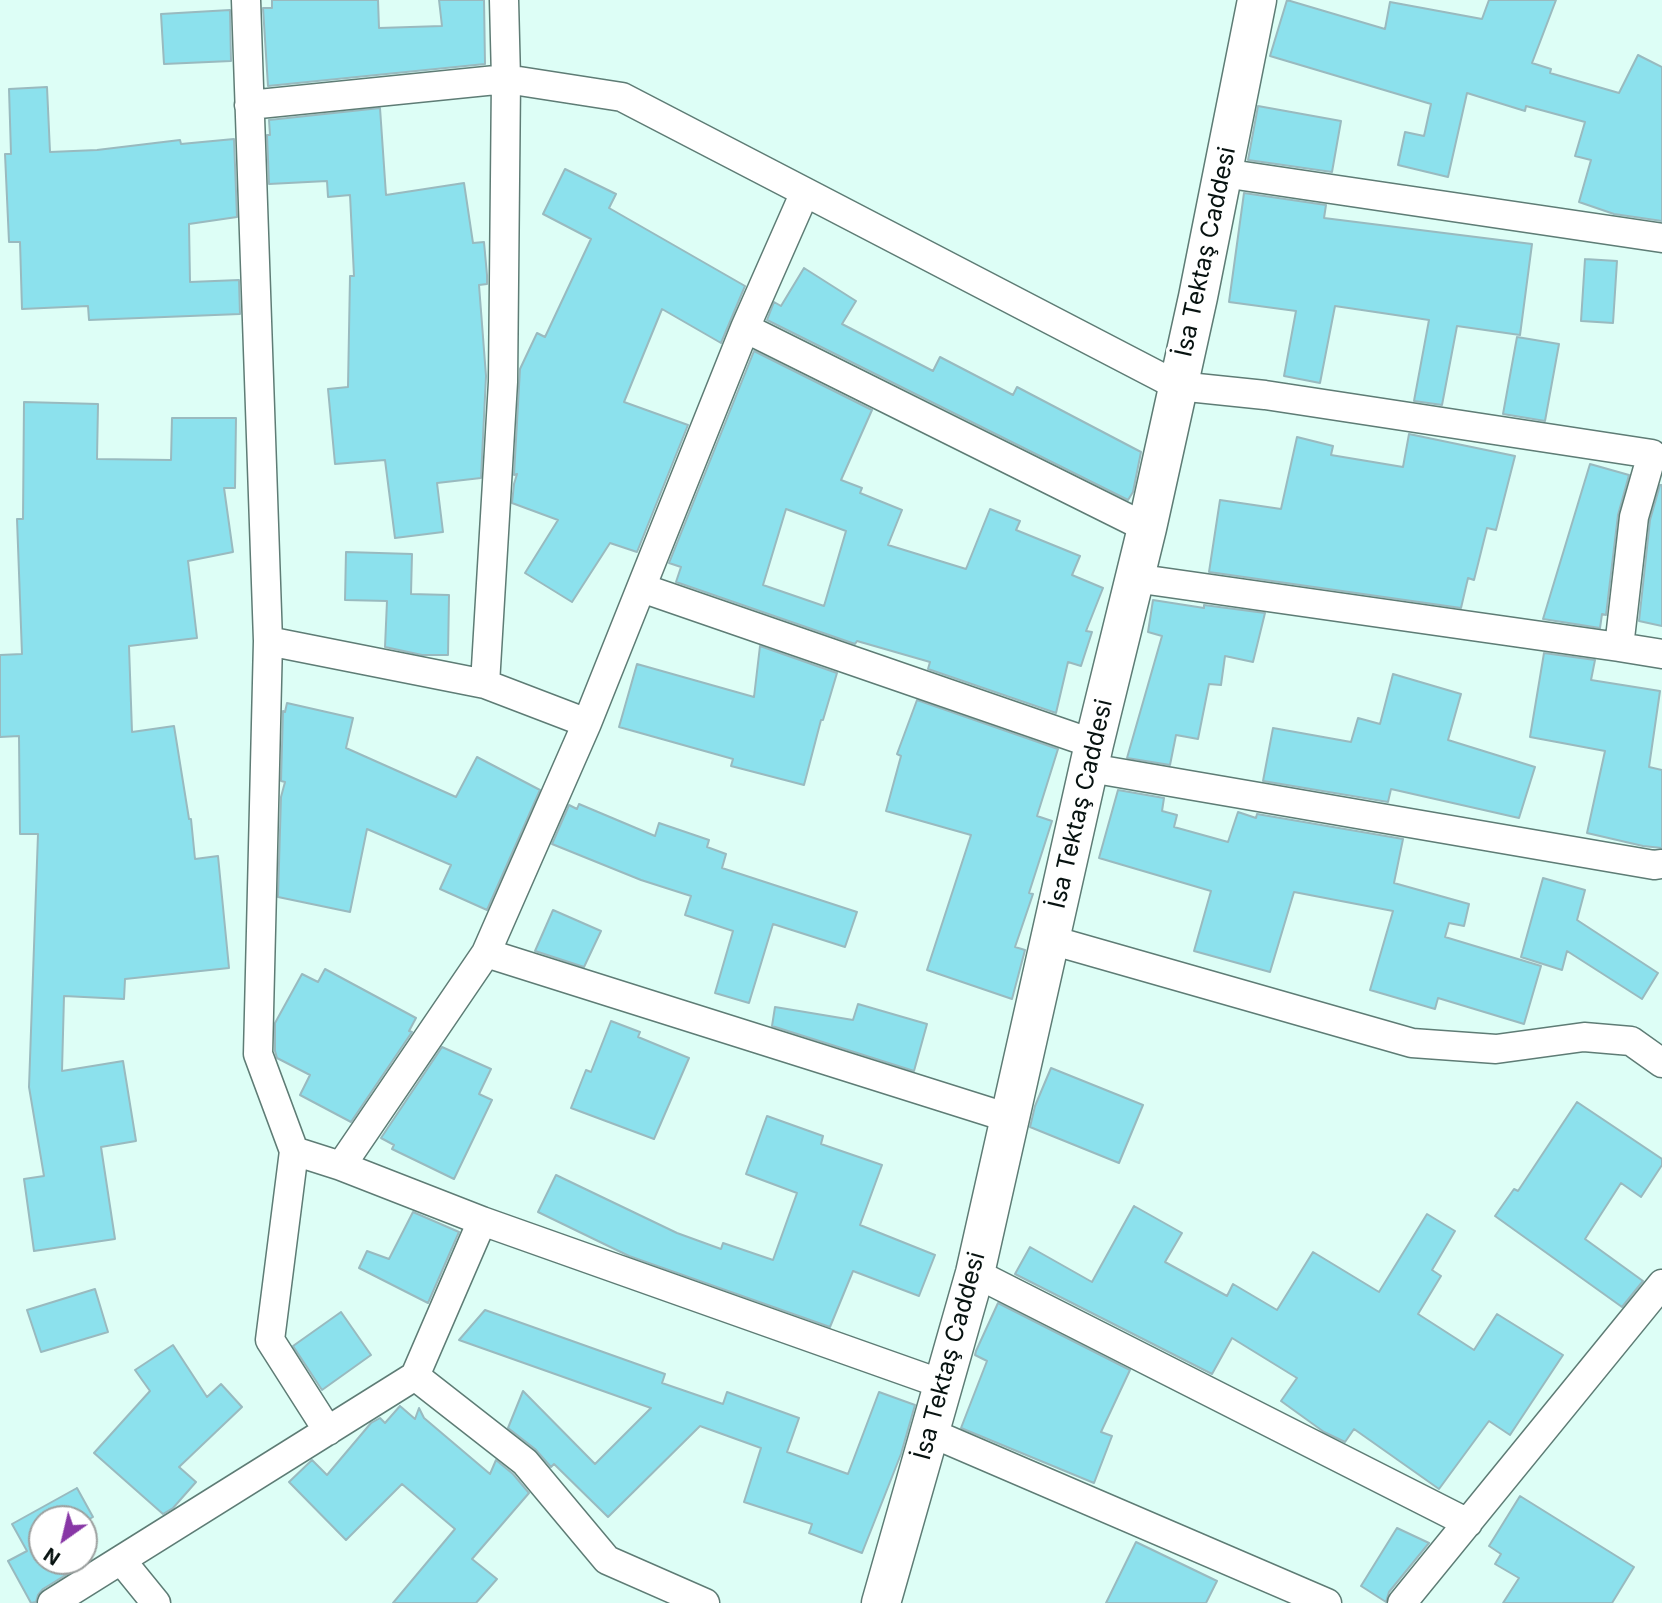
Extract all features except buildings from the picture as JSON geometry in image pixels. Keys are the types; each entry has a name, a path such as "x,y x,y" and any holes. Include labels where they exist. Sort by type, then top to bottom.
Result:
{"street":[{"path":"246,0 268,641 258,1054 294,1151 270,1340 328,1431"},
{"path":"485,684 503,382 506,79 504,0"},
{"name":"İsa Tektaş Caddesi","path":"881,1603 975,1273 1092,756 1147,528 1257,0"},
{"path":"249,105 506,79 622,97 1178,386 1265,395 1657,455 1634,517 1619,647"},
{"path":"1223,173 1662,238"},
{"path":"341,1166 486,953 587,723 746,328 805,192"},
{"path":"746,328 1147,528"},
{"path":"1134,578 1662,654"},
{"path":"642,589 1092,756 1662,864"},
{"path":"268,641 485,684 587,723"},
{"path":"1051,940 1412,1042 1496,1049 1584,1037 1631,1041 1662,1063"},
{"path":"486,953 1009,1118"},
{"path":"294,1151 341,1166 482,1221 942,1384"},
{"path":"52,1603 415,1376 482,1221"},
{"path":"975,1273 1468,1523"},
{"path":"1402,1603 1662,1284"},
{"path":"415,1376 525,1462 607,1560 705,1603"},
{"path":"929,1432 1327,1603"},
{"path":"121,1560 156,1603"}]}
